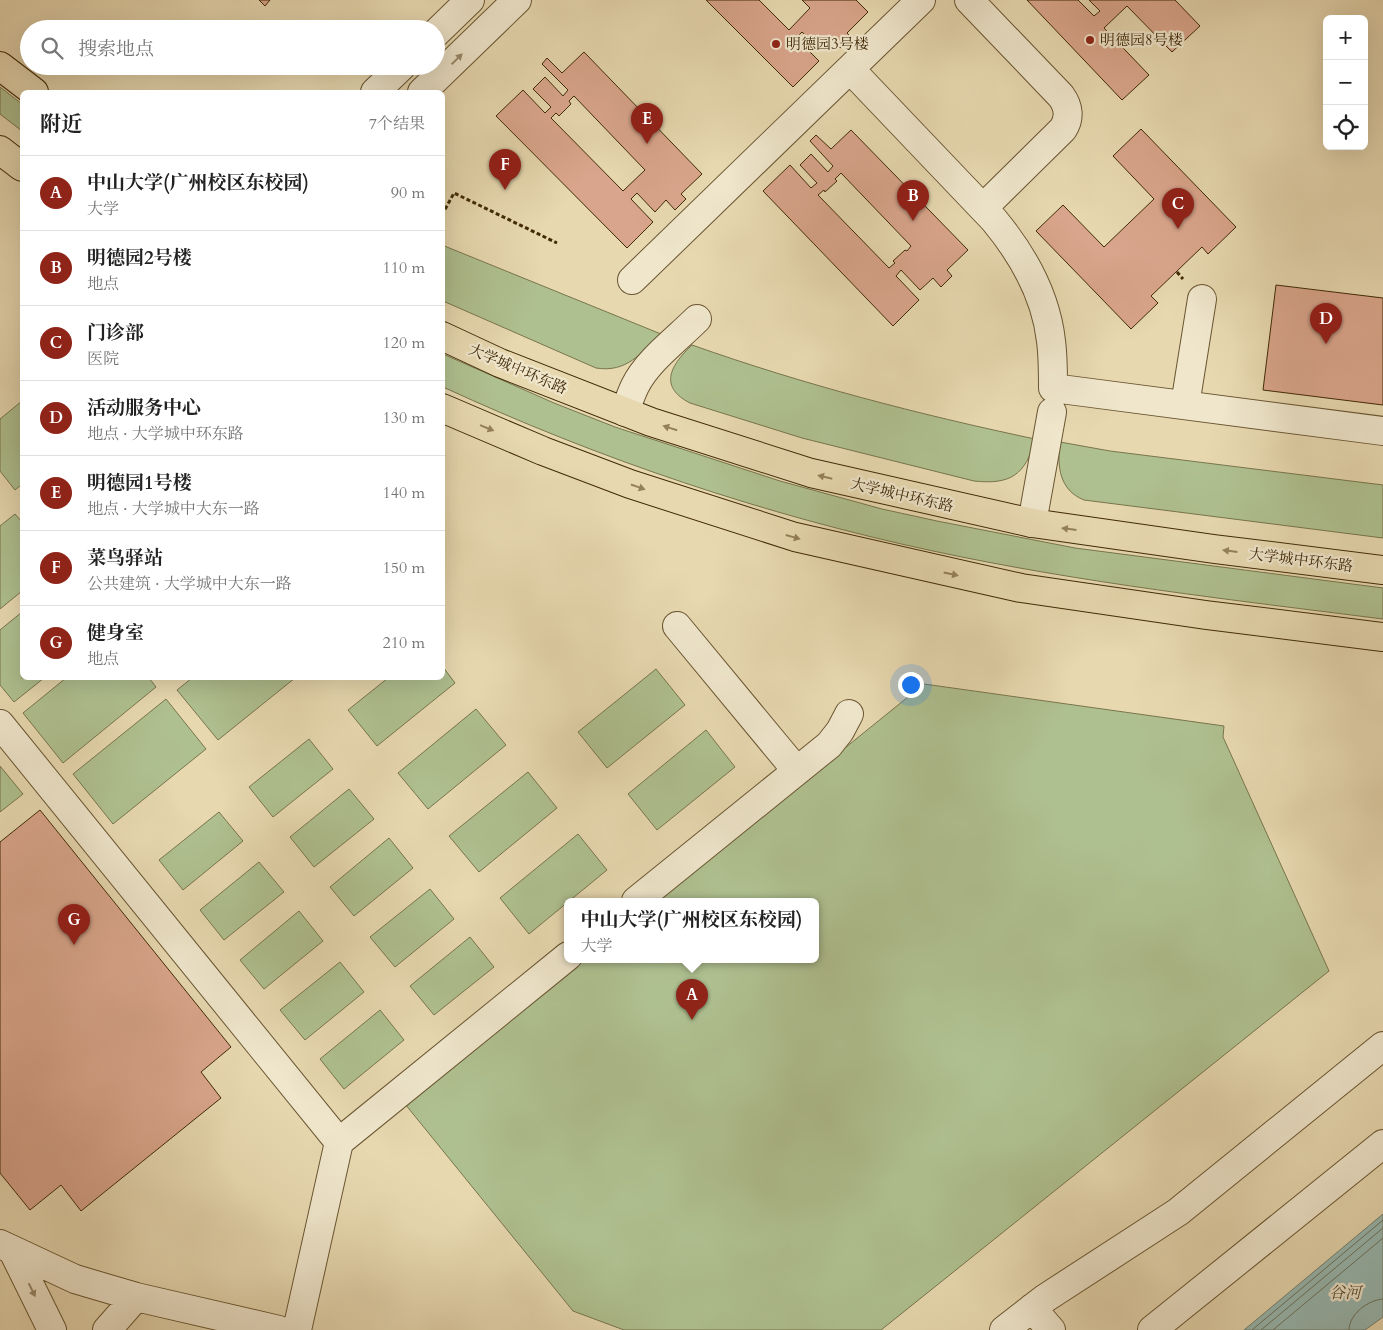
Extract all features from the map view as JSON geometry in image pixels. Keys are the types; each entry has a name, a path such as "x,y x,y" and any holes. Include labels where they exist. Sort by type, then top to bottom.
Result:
{"main road":[{"path":"0,66 31,90"},
{"path":"0,150 20,165"},
{"name":"大学城中环东路","path":"445,337 500,362 625,412 811,474 1032,523 1214,549 1383,570"},
{"path":"445,409 543,451 630,484 795,538 1029,590 1383,637"}],"street":[{"path":"445,24 470,0"},
{"path":"445,70 517,0"},
{"path":"632,280 920,0"},
{"path":"969,0 1062,96 1067,106 1068,116 1064,129 983,208"},
{"path":"850,69 983,208 1011,241 1037,289 1051,340 1053,388 1383,431"},
{"path":"377,90 393,75"},
{"path":"424,90 440,75"},
{"path":"1185,405 1202,299"},
{"path":"625,412 641,376 657,357 697,319"},
{"path":"1032,523 1052,412"},
{"path":"677,626 797,771"},
{"path":"640,898 836,738 849,714"},
{"path":"0,724 339,1142"},
{"path":"297,1330 339,1142 564,959"},
{"path":"1004,1330 1032,1308 1178,1212 1383,1046"},
{"path":"1152,1330 1383,1144"},
{"path":"6,1248 75,1279 136,1297 279,1330"},
{"path":"6,1248 52,1330"},
{"path":"107,1330 136,1297"},
{"path":"1032,1308 1051,1330"}],"path":[{"path":"445,209 454,193 557,243"}],"green space":[{"path":"0,87 20,102 20,129 0,114"},
{"path":"445,246 661,334 633,360 607,369 596,368 445,302"},
{"path":"692,345 862,398 1035,439 1027,461 1015,475 1007,479 987,482 974,481 802,438 690,403 680,396 671,382 671,375 674,367"},
{"path":"445,355 554,403 615,427 780,481 882,509 1075,548 1383,588 1383,619 1101,582 989,562 870,537 745,502 684,482 622,461 445,388"},
{"path":"20,403 20,486 15,490 0,471 0,419"},
{"path":"1060,442 1110,451 1383,485 1383,538 1084,500 1076,496 1065,484 1059,460"},
{"path":"15,514 20,520 20,593 0,609 0,526"},
{"path":"20,614 20,680 42,680 14,702 0,685 0,630"},
{"path":"656,669 685,705 607,768 578,732"},
{"path":"445,670 455,683 377,746 348,710 386,680 445,680"},
{"path":"64,680 151,680 156,687 63,763 23,713"},
{"path":"190,680 293,680 218,740 177,690"},
{"path":"924,684 1224,726 1223,737 1329,971 881,1330 624,1330 573,1311 405,1104 580,963 819,963 819,898 660,898"},
{"path":"166,699 206,749 113,824 73,774"},
{"path":"476,709 506,745 428,809 398,773"},
{"path":"706,730 735,767 657,830 628,794"},
{"path":"309,739 333,769 273,817 249,787"},
{"path":"0,766 23,794 0,812"},
{"path":"528,772 557,808 479,872 449,836"},
{"path":"349,789 374,819 314,867 290,837"},
{"path":"219,812 243,841 183,890 159,860"},
{"path":"578,834 607,870 573,898 564,898 564,905 529,934 500,898"},
{"path":"389,838 413,868 354,916 330,887"},
{"path":"259,862 284,892 224,940 200,910"},
{"path":"430,889 454,919 395,967 370,937"},
{"path":"299,911 323,941 264,989 240,960"},
{"path":"470,937 494,967 434,1015 410,986"},
{"path":"340,962 364,992 305,1040 280,1010"},
{"path":"380,1010 404,1040 344,1089 320,1059"}],"water":[{"name":"谷河","path":"1383,1214 1383,1317 1365,1330 1244,1330"}],"building":[{"path":"259,0 270,0 265,6"},
{"name":"明德园3号楼","path":"706,0 759,0 789,30 810,8 802,0 856,0 868,12 847,33 852,38 840,48 831,39 821,50 802,32 796,38 819,61 793,87"},
{"name":"明德园8号楼","path":"1027,0 1078,0 1094,16 1100,11 1089,0 1175,0 1200,26 1172,52 1127,6 1104,28 1149,75 1122,100"},
{"path":"584,52 702,174 681,194 686,199 675,210 666,200 655,212 637,193 631,199 653,222 627,248 496,116 523,90 545,113 551,107 533,89 545,77 563,96 568,90 542,64 547,58 562,73","holes":["574,96 645,170 623,191 551,118 556,113 559,116 571,104 569,101"]},
{"path":"1141,129 1236,227 1208,254 1202,247 1151,296 1158,303 1131,329 1036,231 1063,205 1104,247 1154,199 1113,156"},
{"path":"851,130 968,250 947,270 952,276 941,287 933,278 920,290 901,270 896,276 919,300 893,326 763,191 790,165 811,188 817,183 800,165 811,154 828,172 833,166 810,141 816,135 831,149","holes":["841,173 911,246 893,261 895,263 889,268 818,195 824,190 825,192 837,181 835,179"]},
{"path":"1276,285 1383,298 1383,405 1263,390"},
{"path":"40,810 231,1047 201,1072 221,1098 81,1211 61,1185 30,1210 0,1173 0,842"}],"place":[{"name":"明德园8号楼","path":"1090,40"},
{"name":"明德园3号楼","path":"776,44"},
{"name":"明德园1号楼","path":"647,144"},
{"name":"菜鸟驿站","path":"505,190"},
{"name":"明德园2号楼","path":"913,221"},
{"name":"门诊部","path":"1178,229"},
{"name":"活动服务中心","path":"1326,344"},
{"name":"健身室","path":"74,945"},
{"name":"中山大学(广州校区东校园)","path":"692,1020"}]}
